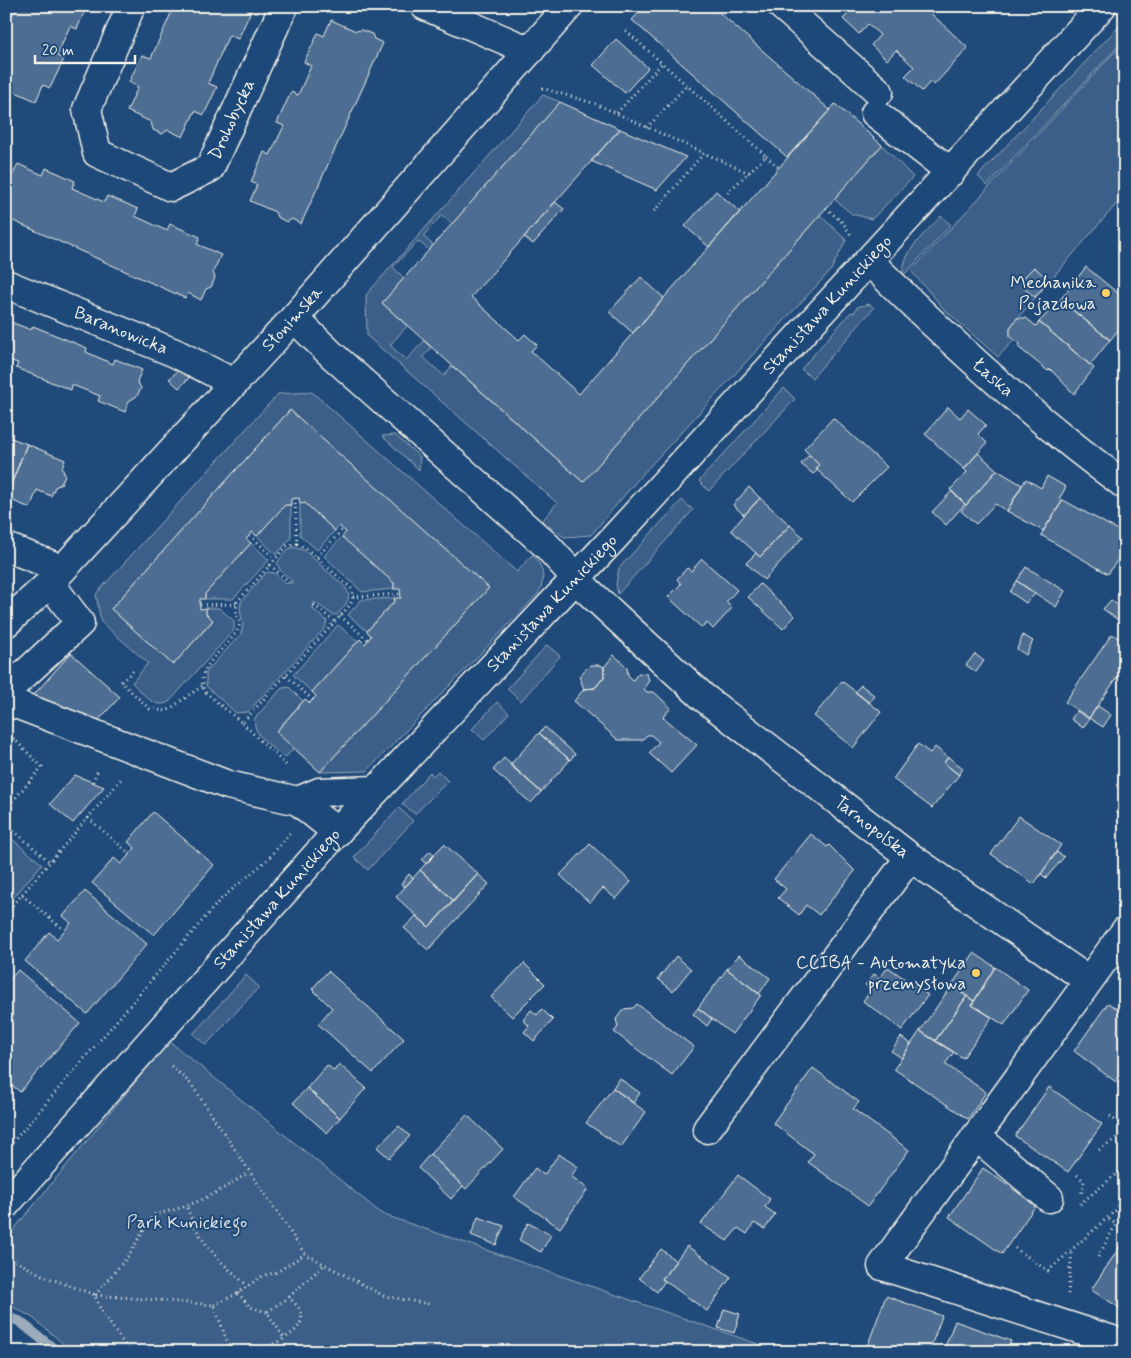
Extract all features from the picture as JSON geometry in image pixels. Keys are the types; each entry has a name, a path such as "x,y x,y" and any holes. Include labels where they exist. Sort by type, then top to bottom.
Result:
{"street":[{"name":"Drohobycka","path":"131,6 87,109 97,153 171,187 210,168 284,6"},
{"path":"425,6 530,51"},
{"name":"Słonimska","path":"6,623 56,576 294,318 569,6"},
{"path":"782,6 877,103 951,172"},
{"name":"Stanisława Kunickiego","path":"6,1204 337,832 577,577 1102,6"},
{"name":"Łaska","path":"868,261 937,329 1081,453 1125,486"},
{"name":"Baranowicka","path":"6,284 175,353 234,382"},
{"name":"Tarnopolska","path":"294,318 332,355 547,546 588,591 703,697 910,857 706,1129"},
{"path":"6,547 56,576 80,623 14,684 10,694 14,703 228,785 298,801 337,832"},
{"path":"298,801 319,792 376,790"},
{"path":"910,857 1081,975"},
{"path":"1125,931 1081,975 976,1136 882,1266 1125,1344"},
{"path":"976,1136 1049,1198"}],"path":[{"path":"626,31 778,167"},
{"path":"617,113 662,63"},
{"path":"647,128 687,85"},
{"path":"542,88 596,104 749,173"},
{"path":"654,211 704,153"},
{"path":"726,194 766,156"},
{"path":"826,208 843,223"},
{"path":"294,498 297,544"},
{"path":"317,557 343,529"},
{"path":"250,535 275,559"},
{"path":"242,723 351,604 353,597 352,589 317,557 306,548 297,544 286,546 236,604 236,615 240,624 238,629 203,671 202,686 205,692 242,723 281,760"},
{"path":"270,565 289,582"},
{"path":"353,597 400,594"},
{"path":"200,605 236,604"},
{"path":"314,605 335,622"},
{"path":"340,616 368,640"},
{"path":"133,671 121,682 150,709 167,710 202,686"},
{"path":"286,676 313,700"},
{"path":"6,809 42,768 8,734 17,737"},
{"path":"6,913 8,908 22,895 116,785"},
{"path":"88,818 130,854"},
{"path":"6,824 50,862"},
{"path":"6,1150 220,900 268,859 291,832"},
{"path":"22,895 64,930"},
{"path":"169,1065 191,1084 305,1254 384,1296 429,1304"},
{"path":"1099,1150 1125,1130 1110,1116"},
{"path":"95,1295 129,1255 154,1215 186,1208 223,1190 249,1172"},
{"path":"1077,1175 1084,1181 1080,1204"},
{"path":"1015,1248 1048,1271 1072,1252 1116,1210 1125,1177"},
{"path":"186,1208 196,1233 219,1261 248,1286"},
{"path":"1098,1257 1116,1224 1107,1218"},
{"path":"1066,1325 1072,1252"},
{"path":"6,1256 46,1277 95,1295 214,1304 238,1293 262,1276 277,1272 305,1254"},
{"path":"267,1312 289,1297 324,1265"},
{"path":"238,1293 250,1307 267,1312 284,1338"},
{"path":"95,1295 100,1311 130,1352"},
{"path":"255,1352 295,1331 302,1321 302,1313 289,1297"},
{"path":"214,1304 231,1352"}],"green space":[{"path":"1125,20 1125,39 987,186 978,176"},
{"path":"1125,41 1125,194 1010,327 1010,336 1014,340 998,357 945,310 911,271"},
{"path":"543,95 560,102 452,224 442,215 423,236 433,245 429,250 418,241 393,267 404,278 382,303 407,326 390,345 406,360 424,341 431,348 423,357 444,376 452,366 583,482 820,215 846,240 831,270 639,478 591,535 564,537 542,521 557,503 367,336 366,295"},
{"path":"882,145 913,177 872,219 852,214 834,199"},
{"path":"941,216 951,225 903,276 903,267 910,251"},
{"path":"869,304 874,308 812,378 801,369 851,312 854,313 857,307"},
{"path":"784,388 795,399 709,491 699,481"},
{"path":"312,392 517,572 532,555 539,563 543,578 538,594 367,771 320,772 489,588 290,410 111,609 173,665 213,621 206,614 206,608 219,608 234,621 234,630 169,702 158,704 153,702 132,683 148,663 101,622 96,594 278,394"},
{"path":"395,435 420,457 419,470 382,436"},
{"path":"682,500 693,510 618,594 616,584 619,568"},
{"path":"305,503 335,531 317,550 300,535 300,504"},
{"path":"285,505 291,505 291,538 276,555 257,536"},
{"path":"342,537 394,583 394,589 362,592 324,556"},
{"path":"251,543 269,560 233,599 205,599 205,594"},
{"path":"293,547 304,550 346,588 349,596 348,599 337,615 333,615 314,602 313,609 327,621 325,628 248,712 236,713 206,686 206,672 241,634 243,625 240,610 241,602 265,574 268,572 275,573 285,584 293,582 280,570 277,563 287,550"},
{"path":"394,598 395,601 367,631 348,615 361,600"},
{"path":"338,625 358,641 312,692 293,675"},
{"path":"547,645 560,656 521,701 507,689"},
{"path":"289,687 303,701 276,731 294,748 285,758 264,740 256,730 255,718 282,688"},
{"path":"497,702 509,713 484,740 472,729"},
{"path":"438,771 448,781 415,814 402,804 430,772 433,776"},
{"path":"399,808 413,821 368,870 354,857"},
{"path":"6,834 42,864 8,904 6,902"},
{"path":"246,975 259,987 206,1045 193,1034"},
{"name":"Park Kunickiego","path":"169,1041 382,1214 781,1352 73,1352 33,1318 6,1303 6,1239"}],"building":[{"path":"17,6 87,6 77,29 70,26 65,37 57,56 64,59 50,88 43,85 36,101 11,90 6,92 6,31"},
{"path":"169,6 242,6 251,11 238,39 229,35 208,83 217,87 204,115 195,111 183,137 168,130 162,134 153,130 151,122 127,111 138,87 129,82 142,55 151,58 173,9"},
{"path":"645,6 712,6 830,110 787,157 632,20"},
{"path":"849,6 923,6 968,48 934,85 930,82 922,91 905,76 914,67 896,50 887,60 871,45 880,35 868,24 859,34 843,19 852,10"},
{"path":"331,20 356,31 361,30 372,34 374,39 383,43 301,224 292,219 287,222 277,217 275,212 250,201 257,185 251,182 264,152 270,155 284,126 277,123 291,92 298,95 311,66 304,62 318,33 324,36"},
{"path":"616,39 648,68 625,93 593,65"},
{"path":"560,102 620,129 471,297 519,340 525,334 537,345 531,351 579,394 835,104 882,145 583,482 382,303"},
{"path":"620,129 686,157 657,190 591,161"},
{"path":"18,164 43,175 46,168 75,181 72,188 104,202 107,196 138,209 135,216 165,230 167,230 170,224 200,237 197,244 221,255 213,272 215,278 211,287 206,289 201,300 188,293 185,298 9,219 12,214 6,212 6,183 10,181"},
{"path":"716,191 740,212 709,247 685,226"},
{"path":"555,202 564,209 533,244 524,237"},
{"path":"1034,267 1049,280 1035,297 1025,289 1024,277"},
{"path":"1086,267 1125,299 1125,322 1110,340 1060,300"},
{"path":"641,277 664,298 633,333 609,312"},
{"path":"1060,300 1110,340 1090,365 1039,322"},
{"path":"1017,318 1026,318 1036,326 1039,322 1094,368 1074,394 1050,369 1048,371 1018,347 1020,344 1010,336 1010,328"},
{"path":"6,320 31,330 33,326 87,348 86,352 113,364 115,359 142,370 137,381 141,388 137,396 129,401 125,412 98,401 100,396 72,385 71,390 16,368 18,363 6,359"},
{"path":"181,368 190,377 179,388 169,379"},
{"path":"948,407 960,418 968,409 986,425 978,434 987,443 964,469 925,434"},
{"path":"290,410 489,588 320,772 276,732 305,699 310,703 316,696 312,692 360,639 365,644 371,636 367,631 395,601 394,598 401,598 400,589 394,589 394,583 342,537 346,532 339,526 335,531 305,503 300,504 299,498 291,499 291,505 285,505 257,536 252,532 246,539 251,543 205,594 205,599 200,599 200,609 206,608 206,614 213,620 173,665 111,609"},
{"path":"833,418 887,467 852,502 816,469 819,465 804,449"},
{"path":"6,436 27,444 6,497"},
{"path":"27,444 65,460 62,468 65,475 61,484 55,487 51,496 37,490 30,508 6,498"},
{"path":"978,453 997,470 966,505 950,490 967,472 964,469"},
{"path":"809,455 819,465 816,469 818,470 813,474 801,464"},
{"path":"997,470 1022,485 1007,511 995,504 976,524 961,511"},
{"path":"1047,476 1066,487 1059,499 1063,500 1043,531 1007,511 1026,479 1041,488"},
{"path":"749,487 760,498 744,515 733,505"},
{"path":"952,491 965,504 946,525 932,512"},
{"path":"760,498 790,525 760,557 731,530"},
{"path":"1063,500 1125,534 1125,548 1108,574 1041,535"},
{"path":"790,525 803,537 764,580 746,563 756,553 760,557"},
{"path":"702,559 737,590 726,602 732,608 713,629 707,623 702,628 668,597 681,584 677,579 687,568 691,571"},
{"path":"1026,567 1065,591 1056,607 1017,581"},
{"path":"1017,581 1035,594 1026,603 1010,592"},
{"path":"760,584 795,616 783,629 748,597"},
{"path":"1111,600 1125,611 1118,620 1103,609"},
{"path":"1112,634 1125,642 1125,666 1089,718 1065,702"},
{"path":"1023,635 1033,641 1026,655 1017,649"},
{"path":"71,653 120,697 95,724 31,698"},
{"path":"975,654 984,661 976,672 966,665"},
{"path":"614,655 627,667 628,675 633,680 638,673 647,674 649,680 644,689 647,692 654,692 671,708 663,717 697,745 671,773 649,753 659,742 651,735 647,735 642,740 618,740 574,701 584,689 595,688 604,677 604,667"},
{"path":"590,665 604,667 604,677 595,688 584,689 579,676"},
{"path":"842,681 881,712 853,748 814,716"},
{"path":"861,685 875,696 869,703 855,692"},
{"path":"1098,706 1111,715 1103,727 1089,718"},
{"path":"1077,711 1089,719 1083,728 1071,719"},
{"path":"545,727 575,754 570,760 539,733"},
{"path":"539,733 570,760 541,792 510,765"},
{"path":"918,744 930,753 935,747 948,757 944,763 959,775 932,808 893,779"},
{"path":"948,757 963,768 959,775 944,763"},
{"path":"504,758 541,792 531,803 493,770"},
{"path":"75,775 104,787 73,823 50,804"},
{"path":"1125,800 1125,818 1116,812"},
{"path":"153,812 214,865 154,935 92,883 114,858 121,864 130,854 135,848 128,842"},
{"path":"1019,816 1061,845 1034,884 991,854"},
{"path":"811,834 827,847 829,845 855,871 819,915 806,905 799,915 778,898 786,889 774,879"},
{"path":"444,844 478,874 454,901 420,870"},
{"path":"590,844 631,882 616,899 603,888 590,903 560,875"},
{"path":"430,851 435,855 426,864 422,860"},
{"path":"1057,852 1064,857 1046,878 1041,874"},
{"path":"420,870 454,901 429,927 396,897"},
{"path":"409,874 413,878 405,887 401,884"},
{"path":"478,874 489,884 428,950 404,928 416,916 429,927"},
{"path":"85,891 147,944 87,1014 25,961 49,932 57,939 71,923 63,916"},
{"path":"974,953 995,967 974,1001 951,986"},
{"path":"739,955 770,978 759,994 727,969"},
{"path":"676,956 691,969 673,991 658,979"},
{"path":"524,963 545,984 512,1017 491,997"},
{"path":"888,967 928,995 902,1030 863,1001"},
{"path":"995,967 1028,990 1004,1025 972,1005"},
{"path":"727,969 761,995 732,1034 698,1008"},
{"path":"18,970 80,1023 20,1092 6,1080 6,984"},
{"path":"328,971 404,1039 373,1073 318,1024 332,1008 312,989"},
{"path":"874,974 880,978 871,990 865,985"},
{"path":"951,986 967,996 935,1041 920,1031"},
{"path":"967,996 974,1001 972,1005 992,1017 963,1058 935,1041"},
{"path":"1108,1003 1125,1014 1124,1088 1074,1051"},
{"path":"637,1004 694,1047 672,1075 614,1032 618,1027 616,1019 624,1009 633,1008"},
{"path":"698,1008 712,1019 707,1026 693,1014"},
{"path":"542,1009 553,1020 534,1041 524,1032 529,1026 523,1020 531,1010 537,1015"},
{"path":"920,1031 954,1052 945,1064 986,1092 968,1119 894,1069"},
{"path":"901,1037 911,1044 902,1058 891,1051"},
{"path":"339,1064 366,1088 340,1118 307,1088 327,1065 334,1071"},
{"path":"813,1068 859,1102 853,1109 909,1150 868,1206 808,1162 814,1154 773,1123"},
{"path":"619,1078 640,1093 633,1103 613,1088"},
{"path":"1049,1087 1102,1124 1068,1172 1015,1136"},
{"path":"307,1088 340,1118 327,1133 293,1103"},
{"path":"613,1088 646,1112 621,1147 586,1123"},
{"path":"467,1115 503,1149 466,1189 430,1154"},
{"path":"399,1126 410,1136 389,1158 377,1147"},
{"path":"430,1154 463,1186 451,1199 418,1168"},
{"path":"559,1154 578,1167 571,1176 588,1189 560,1228 514,1197 535,1168 544,1175"},
{"path":"983,1168 1036,1205 1002,1254 949,1217"},
{"path":"738,1175 770,1199 765,1207 775,1214 765,1229 754,1223 747,1234 738,1228 727,1241 701,1224"},
{"path":"478,1217 504,1226 496,1245 471,1235"},
{"path":"528,1223 551,1235 541,1252 519,1240"},
{"path":"1125,1239 1125,1311 1091,1290"},
{"path":"687,1246 731,1277 707,1311 662,1279"},
{"path":"661,1249 676,1261 662,1279 665,1281 657,1292 639,1278"},
{"path":"886,1296 942,1316 929,1352 865,1352"},
{"path":"724,1309 740,1314 734,1333 718,1328"},
{"path":"955,1321 1011,1341 1007,1352 943,1352"},
{"path":"1024,1345 1042,1352 1022,1352"}],"waterway":[{"path":"6,1317 19,1321 58,1352"}],"place":[{"name":"Mechanika Pojazdowa","path":"1106,293"},
{"name":"CCIBA - Automatyka przemysłowa","path":"976,973"}]}
